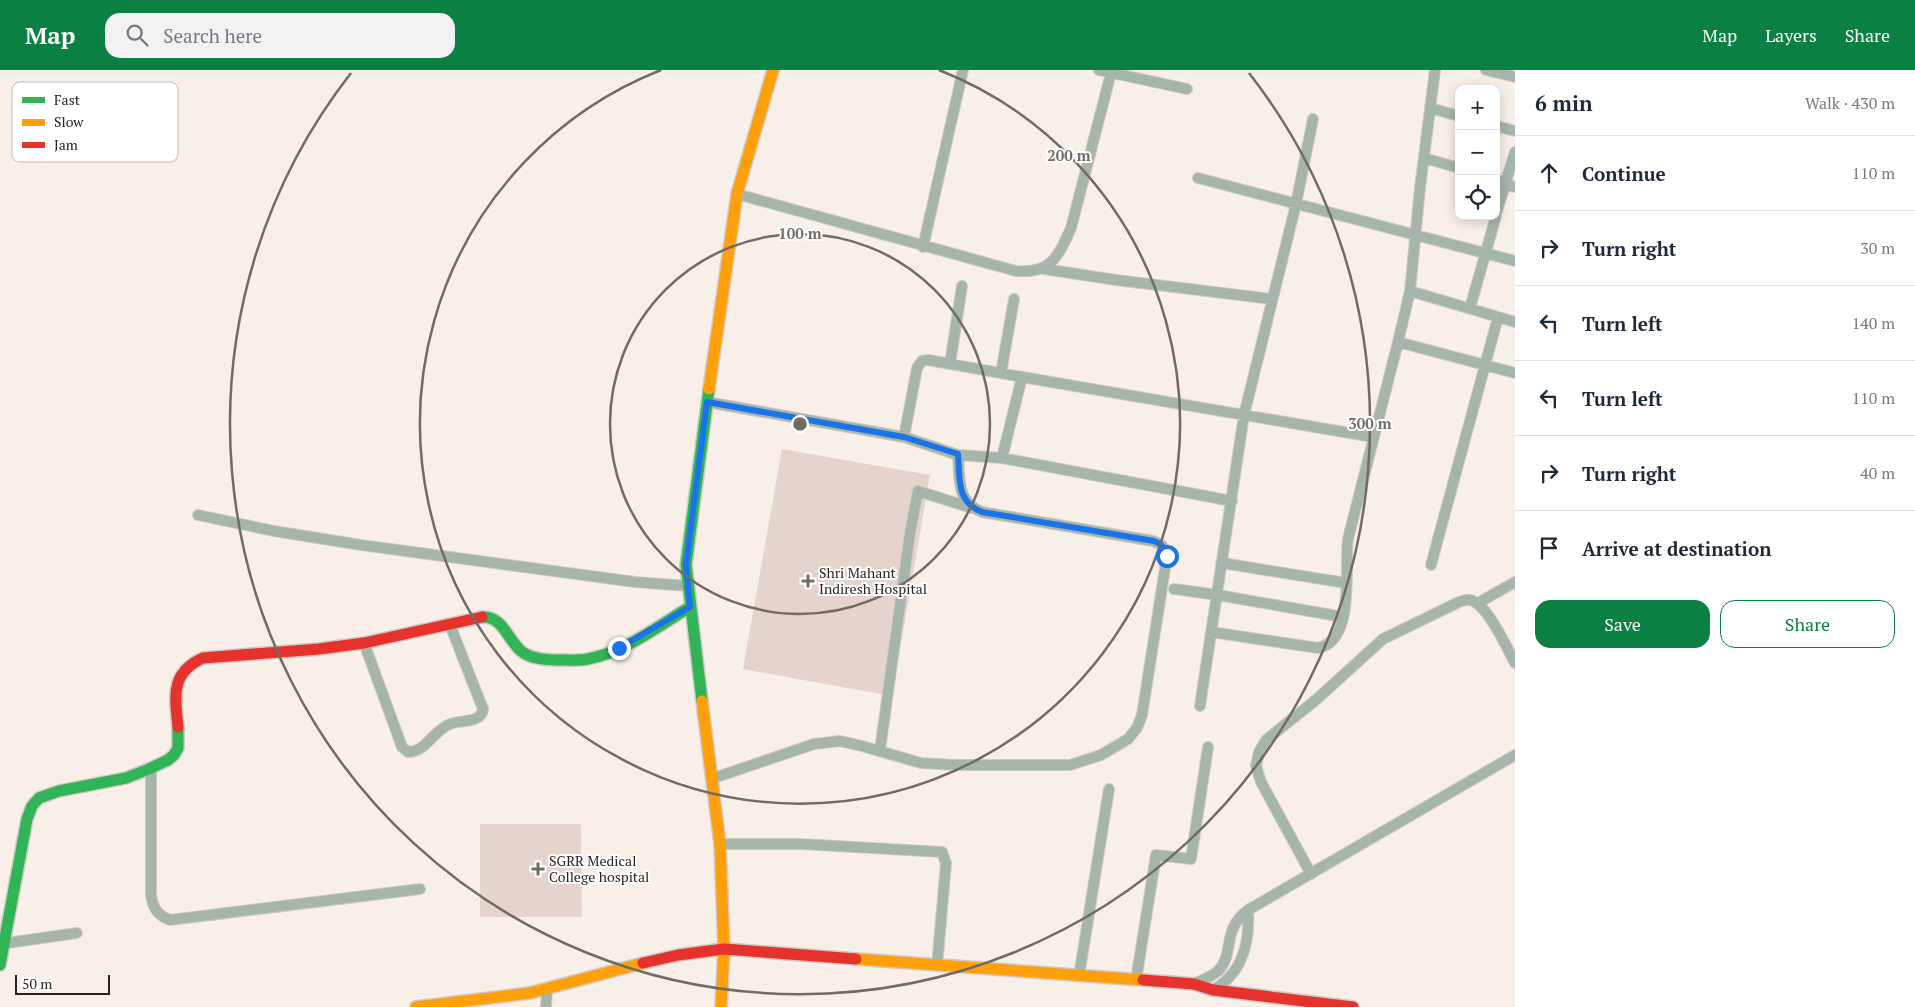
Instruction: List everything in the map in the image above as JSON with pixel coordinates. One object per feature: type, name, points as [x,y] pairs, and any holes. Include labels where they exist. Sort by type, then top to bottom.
[{"type":"street","points":[[721,1007],[724,949],[720,841],[686,565],[737,194],[773,70]]},
{"type":"street","points":[[923,247],[963,70]]},
{"type":"street","points":[[1099,70],[1187,89]]},
{"type":"street","points":[[1212,632],[1318,648],[1326,647],[1335,638],[1343,617],[1347,598],[1348,539],[1410,291],[1424,158],[1436,70]]},
{"type":"street","points":[[1486,70],[1515,77]]},
{"type":"street","points":[[1044,269],[1062,250],[1071,228],[1111,73]]},
{"type":"street","points":[[1430,108],[1455,115]]},
{"type":"street","points":[[1200,706],[1244,415],[1296,204],[1313,119]]},
{"type":"street","points":[[1500,127],[1515,131]]},
{"type":"street","points":[[1500,202],[1515,152]]},
{"type":"street","points":[[1424,158],[1455,167]]},
{"type":"street","points":[[1198,178],[1515,261]]},
{"type":"street","points":[[737,194],[1016,272],[1044,269],[1116,280],[1272,299]]},
{"type":"street","points":[[1470,308],[1495,220]]},
{"type":"street","points":[[950,364],[962,286]]},
{"type":"street","points":[[1410,291],[1515,322]]},
{"type":"street","points":[[1001,373],[1014,299]]},
{"type":"street","points":[[1431,565],[1498,317]]},
{"type":"street","points":[[1398,342],[1515,373]]},
{"type":"street","points":[[904,437],[917,368],[922,361],[928,360],[1373,437]]},
{"type":"street","points":[[1002,458],[1022,377]]},
{"type":"street","points":[[707,402],[904,437],[958,454],[1002,458],[1232,501]]},
{"type":"street","points":[[958,454],[961,490],[964,498],[972,508]]},
{"type":"street","points":[[711,779],[814,744],[840,741],[880,750],[905,759],[937,764],[1070,765],[1094,758],[1109,751],[1128,739],[1137,728],[1143,706],[1167,556],[1166,550],[1154,541],[982,512],[918,491],[910,533],[880,750]]},
{"type":"street","points":[[198,515],[274,531],[361,545],[626,581],[688,586]]},
{"type":"street","points":[[1222,563],[1346,583]]},
{"type":"street","points":[[1478,603],[1515,582]]},
{"type":"street","points":[[1174,589],[1218,594],[1343,617]]},
{"type":"street","points":[[1311,874],[1262,782],[1256,766],[1259,752],[1266,740],[1317,699],[1383,639],[1459,602],[1469,600],[1478,603],[1486,613],[1515,663]]},
{"type":"street","points":[[0,965],[2,944],[24,838],[34,802],[40,797],[54,793],[113,782],[155,767],[172,757],[179,746],[175,701],[178,680],[188,665],[195,661],[203,658],[319,649],[364,643],[484,617],[492,617],[498,620],[516,646],[531,657],[552,660],[587,660],[619,648],[690,607]]},
{"type":"street","points":[[364,643],[402,747],[408,752],[414,752],[445,727],[476,719],[482,713],[482,708],[450,625]]},
{"type":"street","points":[[1136,980],[1156,855],[1191,859],[1208,747]]},
{"type":"street","points":[[1194,984],[1210,977],[1223,964],[1232,928],[1239,917],[1248,910],[1515,755]]},
{"type":"street","points":[[155,767],[151,895],[153,906],[160,916],[170,920],[420,889]]},
{"type":"street","points":[[1079,976],[1109,789]]},
{"type":"street","points":[[720,841],[942,852],[946,862],[937,966]]},
{"type":"street","points":[[1213,990],[1225,983],[1233,975],[1241,959],[1247,942],[1248,910]]},
{"type":"street","points":[[2,944],[77,933]]},
{"type":"street","points":[[416,1007],[506,998],[547,990],[670,956],[701,950],[724,949],[1194,984],[1213,990],[1353,1007]]},
{"type":"street","points":[[546,1007],[547,990]]},
{"type":"building","points":[[782,449],[930,475],[892,696],[743,669]]},
{"type":"building","points":[[480,824],[581,824],[582,917],[480,917]]},
{"type":"traffic: fast","points":[[702,701],[686,565],[709,389]]},
{"type":"traffic: fast","points":[[482,617],[495,620],[500,624],[516,646],[529,656],[548,660],[576,660],[602,656],[615,651],[641,638],[690,607]]},
{"type":"traffic: fast","points":[[0,965],[27,819],[32,806],[39,798],[59,791],[126,778],[168,760],[178,748],[178,727]]},
{"type":"traffic: slow","points":[[709,389],[737,194],[773,70]]},
{"type":"traffic: slow","points":[[702,701],[720,844],[724,949],[721,1007]]},
{"type":"traffic: slow","points":[[856,959],[1143,980]]},
{"type":"traffic: slow","points":[[416,1007],[530,993],[643,963]]},
{"type":"traffic: jam","points":[[178,727],[177,686],[185,671],[192,664],[203,658],[319,649],[364,643],[482,617]]},
{"type":"traffic: jam","points":[[643,963],[678,955],[724,949],[856,959]]},
{"type":"traffic: jam","points":[[1143,980],[1194,984],[1213,990],[1353,1007]]},
{"type":"place","name":"Shri Mahant Indiresh Hospital","points":[[808,581]]},
{"type":"place","name":"SGRR Medical College hospital","points":[[538,869]]},
{"type":"route","points":[[619,648],[690,607],[686,565],[707,402],[904,437],[958,454],[961,490],[964,498],[972,508],[982,512],[1154,541],[1166,550],[1167,556]]}]
